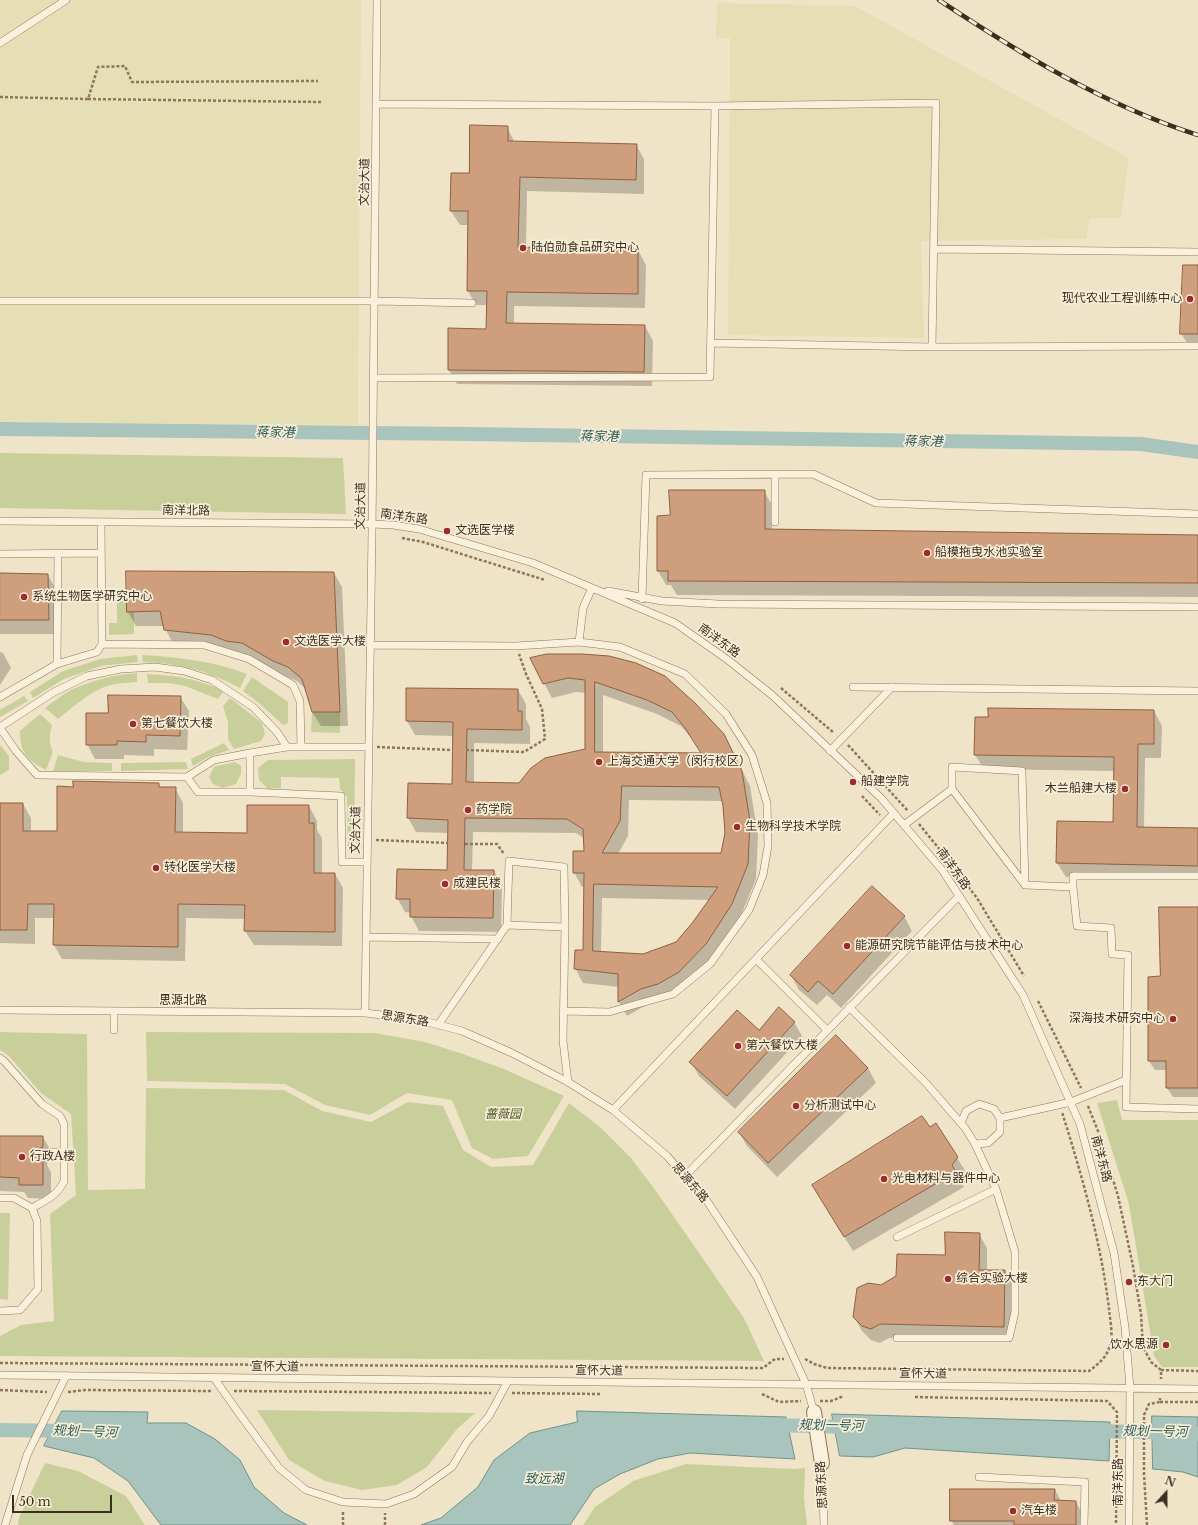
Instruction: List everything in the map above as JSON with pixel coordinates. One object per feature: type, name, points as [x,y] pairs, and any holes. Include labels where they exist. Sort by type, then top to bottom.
[{"type":"street","name":"思源东路","points":[[812,1406],[822,1463]]},
{"type":"lane","points":[[0,43],[66,0]]},
{"type":"lane","name":"文治大道","points":[[365,1013],[374,378],[377,0]]},
{"type":"lane","points":[[376,104],[715,106],[936,104],[932,347]]},
{"type":"lane","points":[[374,378],[710,377],[712,343],[715,106]]},
{"type":"lane","points":[[934,249],[1198,252]]},
{"type":"lane","points":[[0,301],[374,301],[472,303]]},
{"type":"lane","points":[[712,343],[932,347],[1198,346]]},
{"type":"lane","points":[[775,474],[775,522]]},
{"type":"lane","points":[[642,599],[646,475],[813,474],[876,503],[1198,514]]},
{"type":"lane","name":"南洋北路","points":[[0,521],[372,524]]},
{"type":"lane","points":[[0,697],[58,664],[97,652],[102,644],[101,522]]},
{"type":"lane","name":"南洋东路","points":[[372,524],[420,529],[533,563],[675,623],[728,660],[772,695],[862,780],[904,825],[942,871],[1023,995],[1080,1124],[1114,1253],[1125,1327],[1130,1388],[1129,1525]]},
{"type":"lane","points":[[58,553],[58,664]]},
{"type":"lane","points":[[0,554],[102,553]]},
{"type":"lane","points":[[579,642],[582,608],[592,588],[642,599],[718,604],[1198,606]]},
{"type":"lane","points":[[370,645],[516,646],[579,642],[620,647],[685,674],[726,714],[752,755],[767,803],[768,846],[763,874],[749,910],[710,964],[673,994],[609,1012],[564,1011]]},
{"type":"lane","points":[[102,644],[204,645],[249,659],[293,685],[300,701],[302,747]]},
{"type":"lane","points":[[287,747],[277,732],[253,707],[212,680],[184,671],[155,667],[121,668],[87,676],[54,692],[0,728],[16,751],[37,775],[187,777],[214,760],[250,753],[287,747],[369,747]]},
{"type":"lane","points":[[853,687],[1198,691]]},
{"type":"lane","points":[[830,751],[892,687]]},
{"type":"lane","points":[[250,753],[250,792]]},
{"type":"lane","points":[[1025,884],[1022,771],[952,767],[952,789],[1025,884],[1073,887]]},
{"type":"lane","points":[[187,777],[198,792],[250,792],[340,796],[342,862],[367,862]]},
{"type":"lane","points":[[904,825],[952,789]]},
{"type":"lane","points":[[613,1110],[894,814]]},
{"type":"lane","points":[[438,1025],[507,925],[509,861],[564,866],[564,1041],[568,1082]]},
{"type":"lane","points":[[1198,876],[1073,876],[1077,926],[1111,928],[1112,954],[1128,955],[1126,1107],[1198,1109]]},
{"type":"lane","points":[[685,1176],[959,896]]},
{"type":"lane","points":[[507,925],[565,927]]},
{"type":"lane","points":[[366,937],[498,939]]},
{"type":"lane","points":[[756,959],[827,1030]]},
{"type":"lane","points":[[849,1007],[926,1083],[961,1123],[975,1144],[996,1189],[1015,1252],[1015,1312],[1009,1338],[898,1338]]},
{"type":"lane","name":"思源北路","points":[[0,1010],[365,1013]]},
{"type":"lane","points":[[114,1011],[114,1030]]},
{"type":"lane","name":"思源东路","points":[[365,1013],[416,1019],[462,1031],[512,1052],[568,1082],[613,1110],[667,1156],[707,1201],[757,1277],[806,1384],[812,1406]]},
{"type":"lane","points":[[0,1058],[42,1104],[60,1116],[64,1124],[64,1180],[61,1188],[56,1194],[32,1208]]},
{"type":"lane","points":[[1000,1118],[1070,1102],[1126,1080]]},
{"type":"lane","points":[[961,1123],[966,1111],[979,1104],[994,1109],[1000,1118],[1000,1132],[988,1143],[975,1144]]},
{"type":"lane","points":[[43,1152],[64,1152]]},
{"type":"lane","points":[[897,1237],[996,1189]]},
{"type":"lane","points":[[0,1198],[14,1198],[32,1208],[37,1221],[38,1289],[20,1310],[0,1311]]},
{"type":"lane","name":"宣怀大道","points":[[0,1375],[1198,1389]]},
{"type":"lane","points":[[5,1525],[27,1455],[66,1376]]},
{"type":"lane","points":[[214,1378],[279,1468],[306,1490],[343,1502],[386,1504],[414,1494],[452,1467],[467,1442],[489,1416],[508,1381]]},
{"type":"lane","name":"思源东路","points":[[822,1463],[824,1525]]},
{"type":"lane","points":[[979,1477],[1084,1482],[1084,1525]]},
{"type":"path","points":[[88,99],[98,67],[125,66],[132,82],[318,81]]},
{"type":"path","points":[[0,97],[321,102]]},
{"type":"path","points":[[401,538],[423,542],[551,582]]},
{"type":"path","points":[[466,750],[524,752],[545,739],[542,709],[526,674],[516,646]]},
{"type":"path","points":[[777,684],[842,739],[914,818],[946,856]]},
{"type":"path","points":[[369,747],[453,750]]},
{"type":"path","points":[[860,793],[886,821]]},
{"type":"path","points":[[368,839],[448,843]]},
{"type":"path","points":[[465,844],[496,844],[509,861]]},
{"type":"path","points":[[954,868],[977,898],[1024,976]]},
{"type":"path","points":[[1035,995],[1085,1096],[1098,1131],[1118,1196],[1133,1266],[1141,1314],[1143,1347],[1151,1362],[1160,1370],[1198,1371]]},
{"type":"path","points":[[0,1363],[763,1368],[775,1359],[807,1358],[814,1364],[827,1368],[1089,1371],[1100,1362],[1109,1349],[1112,1336],[1106,1287],[1080,1170],[1059,1104]]},
{"type":"path","points":[[1160,1370],[1160,1402]]},
{"type":"path","points":[[0,1390],[34,1390],[57,1393],[85,1390],[604,1394]]},
{"type":"path","points":[[761,1394],[779,1402],[812,1406],[843,1396],[851,1396]]},
{"type":"path","points":[[915,1397],[1107,1401],[1117,1412],[1116,1525]]},
{"type":"path","points":[[1147,1525],[1144,1474],[1144,1415],[1149,1404],[1160,1402],[1198,1402]]},
{"type":"shaded area","points":[[0,0],[361,0],[358,425],[0,422]]},
{"type":"shaded area","points":[[717,3],[855,6],[1129,158],[1121,218],[1090,218],[1086,239],[921,241],[924,338],[728,335],[730,38],[716,39]]},
{"type":"green space","points":[[0,453],[343,458],[346,514],[0,508]]},
{"type":"green space","points":[[117,593],[127,593],[127,612],[134,612],[134,634],[109,635],[109,623],[117,623]]},
{"type":"green space","points":[[137,655],[138,662],[101,666],[64,679],[33,698],[30,692],[63,671],[100,659]]},
{"type":"green space","points":[[142,655],[195,660],[247,674],[240,688],[216,677],[193,669],[169,664],[143,662]]},
{"type":"green space","points":[[137,673],[137,682],[106,686],[85,698],[58,719],[45,708],[79,686],[120,675]]},
{"type":"green space","points":[[147,674],[186,678],[224,691],[218,699],[185,686],[168,683],[148,683]]},
{"type":"green space","points":[[252,677],[288,702],[288,723],[283,725],[259,703],[243,691]]},
{"type":"green space","points":[[24,696],[28,701],[0,717],[0,710]]},
{"type":"green space","points":[[230,698],[262,723],[265,734],[261,741],[234,749],[228,739],[228,722],[223,706]]},
{"type":"green space","points":[[312,712],[340,712],[340,733],[311,732]]},
{"type":"green space","points":[[40,714],[52,725],[50,739],[53,752],[46,770],[34,763],[26,755],[20,738],[20,731]]},
{"type":"green space","points":[[224,743],[229,750],[209,757],[193,766],[191,759]]},
{"type":"green space","points":[[0,745],[9,756],[9,770],[0,775]]},
{"type":"green space","points":[[58,755],[84,762],[112,763],[112,771],[53,771]]},
{"type":"green space","points":[[355,759],[354,851],[348,851],[347,797],[340,789],[339,778],[281,777],[281,788],[268,789],[259,780],[258,768],[268,760]]},
{"type":"green space","points":[[186,762],[188,769],[121,771],[121,763]]},
{"type":"green space","points":[[235,762],[241,766],[241,774],[236,784],[223,788],[213,784],[209,777],[214,767]]},
{"type":"green space","points":[[0,1032],[87,1034],[88,1190],[145,1189],[146,1088],[284,1090],[322,1111],[371,1122],[408,1102],[443,1106],[463,1150],[491,1167],[533,1165],[569,1103],[600,1127],[631,1158],[656,1191],[744,1318],[764,1361],[0,1356],[0,1336],[21,1325],[54,1321],[50,1214],[76,1195],[71,1114],[41,1093],[9,1056],[0,1050]]},
{"type":"green space","name":"蔷薇园","points":[[146,1032],[375,1033],[425,1042],[460,1053],[504,1069],[564,1096],[528,1156],[493,1159],[472,1148],[452,1100],[407,1093],[370,1115],[325,1105],[285,1084],[147,1081]]},
{"type":"green space","points":[[1117,1100],[1122,1120],[1198,1120],[1198,1367],[1162,1367],[1154,1356],[1129,1204],[1097,1103]]},
{"type":"green space","points":[[0,1213],[10,1213],[8,1300],[0,1299]]},
{"type":"green space","points":[[257,1410],[475,1413],[457,1429],[427,1467],[397,1485],[362,1490],[325,1481],[289,1460]]},
{"type":"green space","points":[[45,1463],[78,1471],[126,1496],[145,1525],[18,1525],[19,1518]]},
{"type":"green space","points":[[686,1464],[794,1469],[805,1468],[804,1498],[807,1525],[583,1525],[595,1507],[633,1481]]},
{"type":"water","points":[[62,1411],[148,1412],[147,1423],[186,1423],[215,1439],[240,1460],[254,1487],[284,1513],[307,1525],[161,1525],[128,1481],[94,1458],[44,1446]]},
{"type":"water","name":"致远湖","points":[[577,1411],[786,1417],[795,1459],[690,1453],[658,1459],[620,1474],[594,1489],[570,1525],[421,1525],[441,1518],[478,1487],[494,1460],[530,1433],[577,1422]]},
{"type":"water","points":[[832,1414],[1110,1422],[1109,1461],[905,1448],[873,1457],[840,1456]]},
{"type":"water","points":[[1152,1416],[1198,1417],[1198,1477],[1183,1472],[1153,1469]]},
{"type":"building","name":"陆伯勋食品研究中心","points":[[470,125],[508,126],[508,141],[637,144],[636,180],[520,177],[518,247],[638,249],[638,294],[507,292],[506,323],[645,325],[644,372],[448,370],[448,328],[486,329],[487,291],[467,291],[468,211],[450,211],[451,173],[469,173]]},
{"type":"building","name":"现代农业工程训练中心","points":[[1183,265],[1198,265],[1198,334],[1180,334]]},
{"type":"building","name":"船模拖曳水池实验室","points":[[669,490],[765,490],[765,529],[1198,535],[1198,583],[668,581],[668,571],[657,571],[657,516],[670,515]]},
{"type":"building","name":"文选医学大楼","points":[[126,571],[334,572],[340,712],[312,712],[302,679],[288,667],[273,661],[242,643],[226,641],[211,635],[164,630],[160,611],[127,612]]},
{"type":"building","name":"系统生物医学研究中心","points":[[0,573],[48,574],[49,620],[0,620]]},
{"type":"building","points":[[547,654],[609,656],[636,663],[665,676],[695,703],[724,734],[742,771],[750,821],[748,864],[732,904],[706,944],[679,972],[658,984],[641,989],[618,1002],[618,974],[574,969],[575,950],[583,950],[584,873],[573,873],[573,851],[584,851],[583,829],[567,819],[465,818],[464,870],[494,870],[493,918],[410,917],[410,899],[396,899],[397,869],[447,870],[448,820],[407,818],[408,783],[452,784],[453,722],[406,721],[406,688],[518,689],[518,711],[522,711],[522,730],[467,729],[466,782],[519,783],[531,768],[545,758],[585,749],[585,680],[568,678],[543,684],[530,658]],"holes":[[[595,682],[647,700],[672,712],[685,728],[701,753],[595,752]],[[622,786],[719,787],[723,806],[725,833],[721,853],[602,853],[620,821]],[[594,884],[718,887],[693,922],[676,942],[643,954],[593,951]]]},
{"type":"building","name":"第七餐饮大楼","points":[[108,695],[181,696],[180,736],[146,735],[146,742],[117,741],[117,745],[86,745],[86,713],[108,713]]},
{"type":"building","name":"木兰船建大楼","points":[[988,708],[1154,710],[1154,744],[1138,744],[1137,827],[1198,828],[1198,866],[1056,863],[1057,821],[1113,822],[1114,757],[974,755],[975,717],[988,717]]},
{"type":"building","name":"转化医学大楼","points":[[73,781],[159,783],[159,787],[176,787],[175,832],[247,833],[247,805],[309,805],[309,823],[314,823],[314,873],[335,873],[335,932],[244,931],[245,905],[178,904],[178,947],[53,945],[54,904],[28,904],[27,930],[0,930],[0,803],[23,803],[23,831],[57,831],[57,786],[73,787]]},
{"type":"building","name":"能源研究院节能评估与技术中心","points":[[872,886],[905,916],[833,994],[818,981],[808,992],[790,975]]},
{"type":"building","name":"深海技术研究中心","points":[[1159,907],[1198,907],[1198,1088],[1166,1088],[1166,1061],[1148,1061],[1148,977],[1160,976]]},
{"type":"building","name":"第六餐饮大楼","points":[[779,1007],[795,1022],[727,1096],[689,1062],[737,1010],[759,1030]]},
{"type":"building","name":"分析测试中心","points":[[836,1035],[868,1068],[768,1163],[738,1132]]},
{"type":"building","name":"光电材料与器件中心","points":[[922,1116],[930,1127],[936,1123],[958,1157],[952,1165],[956,1172],[844,1237],[812,1185]]},
{"type":"building","name":"行政A楼","points":[[0,1136],[43,1136],[43,1147],[40,1148],[38,1152],[39,1155],[43,1157],[43,1185],[19,1185],[19,1178],[0,1177]]},
{"type":"building","name":"综合实验大楼","points":[[945,1232],[980,1233],[979,1270],[1005,1270],[1004,1327],[880,1324],[871,1329],[862,1326],[853,1317],[857,1288],[868,1283],[881,1285],[896,1276],[897,1254],[945,1255]]},
{"type":"building","name":"汽车楼","points":[[950,1489],[1055,1489],[1054,1500],[1076,1501],[1076,1525],[1014,1525],[1014,1521],[950,1521]]},
{"type":"waterway","name":"蒋家港","points":[[0,429],[1141,444],[1198,452]]},
{"type":"waterway","name":"规划一号河","points":[[770,1425],[853,1427]]},
{"type":"waterway","name":"规划一号河","points":[[0,1430],[70,1431]]},
{"type":"waterway","name":"规划一号河","points":[[1090,1431],[1194,1433],[1198,1435]]},
{"type":"railway","points":[[939,0],[1000,39],[1097,94],[1164,123],[1198,135]]},
{"type":"place","name":"陆伯勋食品研究中心","points":[[523,248]]},
{"type":"place","name":"现代农业工程训练中心","points":[[1190,299]]},
{"type":"place","name":"文选医学楼","points":[[447,531]]},
{"type":"place","name":"船模拖曳水池实验室","points":[[927,553]]},
{"type":"place","name":"系统生物医学研究中心","points":[[24,597]]},
{"type":"place","name":"文选医学大楼","points":[[286,642]]},
{"type":"place","name":"第七餐饮大楼","points":[[133,724]]},
{"type":"place","name":"上海交通大学（闵行校区）","points":[[599,762]]},
{"type":"place","name":"船建学院","points":[[853,782]]},
{"type":"place","name":"木兰船建大楼","points":[[1125,789]]},
{"type":"place","name":"药学院","points":[[468,810]]},
{"type":"place","name":"生物科学技术学院","points":[[737,827]]},
{"type":"place","name":"转化医学大楼","points":[[156,868]]},
{"type":"place","name":"成建民楼","points":[[445,884]]},
{"type":"place","name":"能源研究院节能评估与技术中心","points":[[847,946]]},
{"type":"place","name":"深海技术研究中心","points":[[1173,1019]]},
{"type":"place","name":"第六餐饮大楼","points":[[738,1046]]},
{"type":"place","name":"分析测试中心","points":[[796,1106]]},
{"type":"place","name":"行政A楼","points":[[22,1157]]},
{"type":"place","name":"光电材料与器件中心","points":[[884,1179]]},
{"type":"place","name":"综合实验大楼","points":[[948,1279]]},
{"type":"place","name":"东大门","points":[[1129,1282]]},
{"type":"place","name":"饮水思源","points":[[1166,1345]]},
{"type":"place","name":"汽车楼","points":[[1013,1511]]}]
